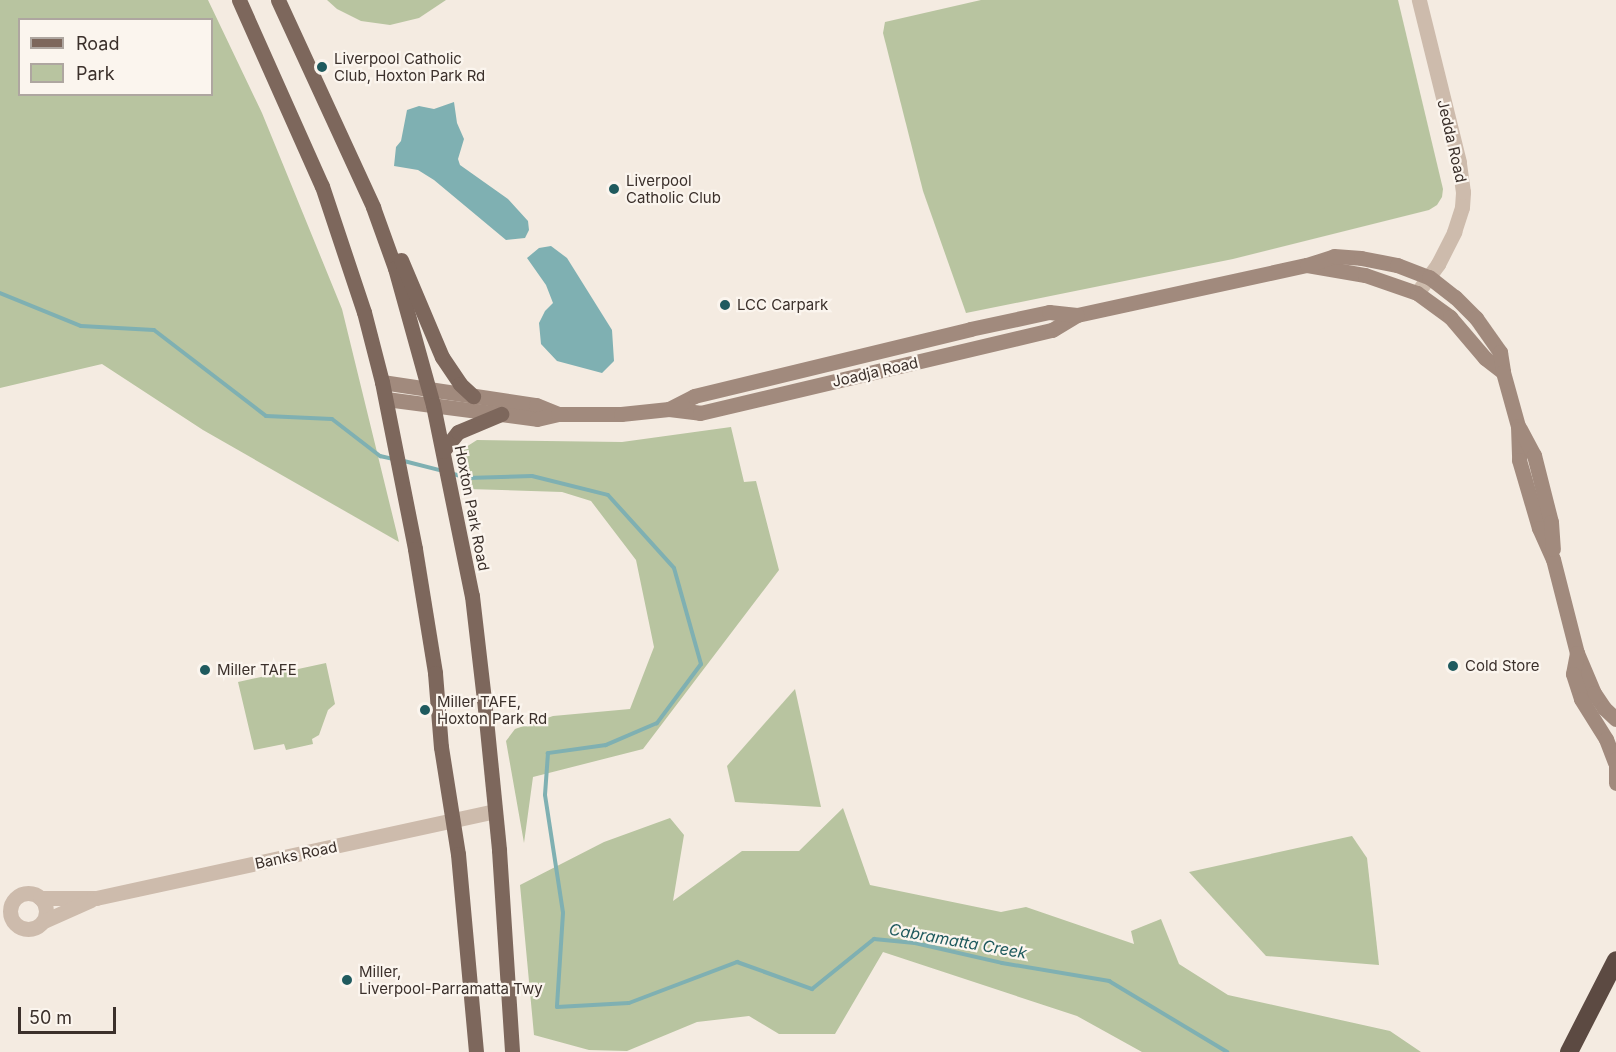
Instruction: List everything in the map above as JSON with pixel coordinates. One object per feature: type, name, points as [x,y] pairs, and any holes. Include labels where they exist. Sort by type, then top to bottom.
[{"type":"highway","points":[[1569,1052],[1616,960]]},
{"type":"main road","points":[[239,0],[322,186],[364,312],[386,399],[435,673],[441,747],[453,818],[476,1052]]},
{"type":"main road","name":"Hoxton Park Road","points":[[278,0],[373,207],[395,268],[444,446],[450,496],[472,596],[495,811],[512,1052]]},
{"type":"main road","points":[[373,207],[406,271],[441,357],[460,384],[472,396]]},
{"type":"main road","name":"Joadja Road","points":[[386,399],[537,419],[558,414],[621,414],[669,409],[700,413],[1052,330],[1077,315],[1307,265],[1334,256],[1361,258],[1397,265],[1429,277]]},
{"type":"main road","name":"Joadja Road","points":[[1307,265],[1365,275],[1417,293]]},
{"type":"main road","points":[[1429,277],[1455,297],[1500,352],[1503,372],[1518,426],[1534,455],[1540,478],[1551,522],[1553,559],[1577,653],[1594,693],[1616,719]]},
{"type":"main road","points":[[1417,293],[1450,317],[1485,358],[1503,372]]},
{"type":"main road","name":"Joadja Road","points":[[382,382],[536,405],[558,414]]},
{"type":"main road","points":[[444,446],[458,432],[501,414]]},
{"type":"main road","points":[[1577,653],[1574,674],[1581,699],[1606,739],[1616,761],[1616,783]]},
{"type":"street","name":"Jedda Road","points":[[1417,293],[1455,232],[1462,207],[1463,192],[1459,162],[1419,0]]},
{"type":"street","name":"Banks Road","points":[[44,921],[96,898],[453,818],[495,811]]},
{"type":"street","points":[[30,892],[40,898],[46,910],[44,921],[40,926],[30,930],[7,923],[10,916],[5,912],[21,894],[30,892]]},
{"type":"street","name":"Banks Road","points":[[40,898],[96,898]]},
{"type":"green space","points":[[0,0],[208,0],[262,113],[342,309],[399,542],[203,430],[102,364],[0,388]]},
{"type":"green space","points":[[327,0],[446,0],[419,18],[390,25],[361,21],[337,9]]},
{"type":"green space","points":[[981,0],[1398,0],[1443,189],[1442,197],[1437,205],[1429,210],[1233,259],[966,313],[923,191],[883,33],[885,22]]},
{"type":"green space","points":[[731,427],[744,482],[756,481],[779,570],[643,749],[533,777],[524,843],[506,741],[515,729],[553,716],[630,709],[654,647],[636,560],[591,501],[562,492],[468,489],[459,457],[466,447],[477,440],[622,442]]},
{"type":"green space","points":[[326,663],[335,704],[328,710],[319,735],[312,739],[313,744],[286,750],[284,744],[254,750],[238,682]]},
{"type":"green space","points":[[795,689],[821,807],[735,802],[727,766]]},
{"type":"green space","points":[[843,808],[870,885],[1001,912],[1026,907],[1134,944],[1131,931],[1161,919],[1179,964],[1228,995],[1390,1031],[1421,1052],[1142,1052],[1077,1016],[883,952],[835,1034],[779,1034],[749,1016],[697,1022],[627,1051],[589,1050],[534,1035],[520,885],[604,842],[670,818],[684,835],[673,901],[742,851],[799,851]]},
{"type":"green space","points":[[1352,836],[1367,858],[1379,965],[1266,956],[1189,872]]},
{"type":"water","points":[[454,102],[457,123],[464,139],[458,159],[460,165],[508,199],[528,221],[529,230],[525,238],[506,240],[434,180],[418,170],[394,166],[396,147],[401,141],[407,110],[419,106],[434,109]]},
{"type":"water","points":[[551,246],[567,258],[612,330],[614,361],[602,373],[557,361],[541,344],[539,323],[545,311],[553,303],[546,285],[527,258],[539,248]]},
{"type":"waterway","name":"Cabramatta Creek","points":[[0,293],[81,326],[154,330],[266,416],[332,419],[380,456],[393,459]]},
{"type":"waterway","name":"Cabramatta Creek","points":[[400,460],[443,471]]},
{"type":"waterway","name":"Cabramatta Creek","points":[[450,473],[467,478],[532,476],[608,495],[674,568],[701,664],[657,723],[606,745],[548,753],[545,795],[563,913],[557,1007],[629,1003],[737,962],[812,989],[874,939],[915,943],[1002,963],[1109,981],[1227,1052]]},
{"type":"place","name":"Liverpool Catholic Club, Hoxton Park Rd","points":[[322,67]]},
{"type":"place","name":"Liverpool Catholic Club","points":[[614,189]]},
{"type":"place","name":"LCC Carpark","points":[[725,305]]},
{"type":"place","name":"Cold Store","points":[[1453,666]]},
{"type":"place","name":"Miller TAFE","points":[[205,670]]},
{"type":"place","name":"Miller TAFE, Hoxton Park Rd","points":[[425,710]]},
{"type":"place","name":"Miller, Liverpool-Parramatta Twy","points":[[347,980]]}]
